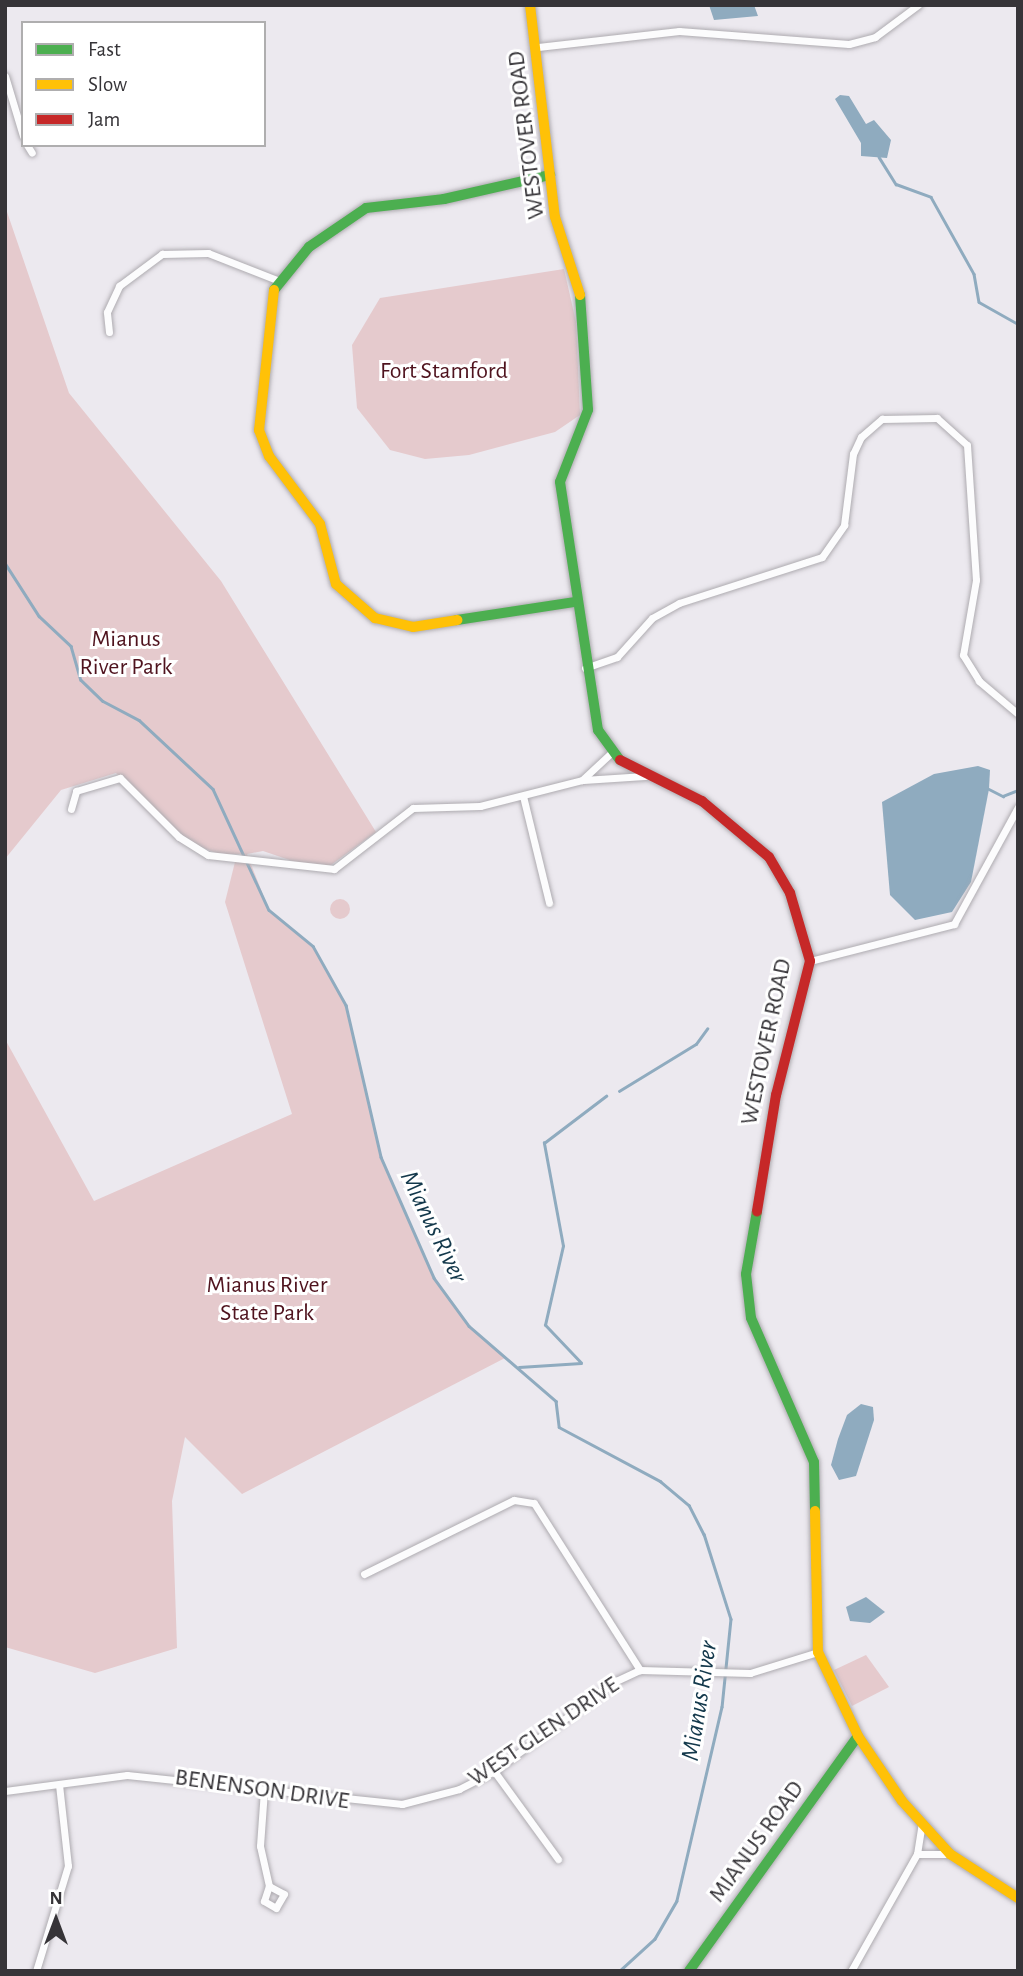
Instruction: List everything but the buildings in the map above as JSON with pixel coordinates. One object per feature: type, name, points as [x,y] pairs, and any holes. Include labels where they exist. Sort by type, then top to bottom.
[{"type":"street","name":"WESTOVER ROAD","points":[[530,5],[538,47],[555,217],[583,301],[590,383],[583,428],[560,482],[573,602],[598,730],[611,753],[645,776],[702,801],[769,858],[790,893],[810,961],[776,1095],[746,1275],[751,1318],[814,1462],[818,1653],[858,1736],[922,1824],[950,1854],[1018,1898]]},
{"type":"street","points":[[538,47],[679,31],[849,44],[875,37],[919,5]]},
{"type":"street","points":[[5,76],[21,129]]},
{"type":"street","points":[[28,147],[32,153]]},
{"type":"street","points":[[550,175],[444,199],[366,208],[309,247],[277,280],[265,331],[259,430],[269,456],[320,524],[330,573],[360,610],[401,627],[573,602]]},
{"type":"street","points":[[109,332],[107,312],[118,286],[162,254],[208,253],[277,280]]},
{"type":"street","points":[[585,668],[617,657],[652,618],[679,603],[822,556],[844,525],[853,454],[861,438],[882,419],[937,418],[967,445],[976,580],[963,655],[979,681],[1018,714]]},
{"type":"street","points":[[582,780],[611,753]]},
{"type":"street","points":[[71,809],[76,791],[120,778],[188,844],[219,858],[257,857],[302,869],[334,869],[413,808],[523,796],[582,780],[645,776]]},
{"type":"street","points":[[523,796],[549,903]]},
{"type":"street","points":[[810,961],[954,924],[1018,807]]},
{"type":"street","points":[[364,1574],[514,1500],[534,1503],[640,1670]]},
{"type":"street","name":"WEST GLEN DRIVE","points":[[435,1797],[494,1771],[616,1681],[640,1670],[738,1674],[771,1670],[818,1653]]},
{"type":"street","name":"MIANUS ROAD","points":[[689,1971],[858,1736]]},
{"type":"street","points":[[494,1771],[558,1859]]},
{"type":"street","name":"BENENSON DRIVE","points":[[5,1791],[127,1775],[230,1781],[264,1790],[375,1804],[435,1797]]},
{"type":"street","points":[[36,1971],[68,1866],[59,1784]]},
{"type":"street","points":[[264,1790],[260,1846],[270,1886]]},
{"type":"street","points":[[851,1971],[917,1854],[922,1824]]},
{"type":"street","points":[[917,1854],[950,1854]]},
{"type":"green space","name":"Mianus River State Park","points":[[5,206],[69,393],[221,581],[376,832],[331,865],[313,868],[263,851],[247,854],[269,910],[313,946],[346,1005],[381,1157],[434,1278],[469,1326],[505,1358],[242,1494],[185,1437],[172,1501],[177,1648],[95,1673],[5,1647],[5,1039],[94,1201],[292,1114],[225,902],[236,858],[243,854],[219,854],[190,843],[116,773],[61,790],[5,859]]},
{"type":"green space","name":"Fort Stamford","points":[[564,269],[576,322],[580,415],[555,432],[469,455],[425,459],[390,450],[357,408],[352,345],[380,298]]},
{"type":"green space","points":[[336,899],[344,899],[350,909],[344,919],[336,919],[330,913],[330,905]]},
{"type":"green space","points":[[866,1655],[889,1687],[852,1706],[834,1670]]},
{"type":"water","points":[[709,5],[754,5],[758,16],[714,20]]},
{"type":"water","points":[[840,95],[849,96],[866,124],[874,120],[891,140],[887,158],[861,156],[861,143],[835,99]]},
{"type":"water","points":[[978,766],[990,770],[989,789],[971,882],[952,912],[915,920],[890,895],[882,802],[934,774]]},
{"type":"water","points":[[861,1404],[873,1407],[874,1420],[856,1476],[839,1480],[831,1465],[838,1439],[847,1415]]},
{"type":"water","points":[[866,1597],[885,1612],[870,1623],[850,1621],[846,1607]]},
{"type":"waterway","points":[[879,157],[896,184],[931,197],[974,274],[979,302],[1018,324]]},
{"type":"waterway","name":"Mianus River","points":[[5,563],[39,616],[71,646],[81,680],[103,701],[139,720],[213,789],[269,910],[313,946],[346,1005],[381,1157],[434,1278],[469,1326],[556,1401],[559,1427],[660,1481],[689,1505],[704,1534],[731,1619],[722,1707],[677,1901],[655,1939],[620,1971]]},
{"type":"waterway","points":[[989,789],[1003,796],[1018,790]]},
{"type":"waterway","points":[[619,1091],[696,1044],[707,1029]]},
{"type":"waterway","points":[[519,1367],[581,1363],[545,1325],[563,1246],[544,1143],[606,1096]]},
{"type":"traffic: fast","points":[[274,290],[309,247],[366,208],[444,199],[550,175]]},
{"type":"traffic: fast","points":[[580,295],[588,410],[560,482],[598,730],[620,760]]},
{"type":"traffic: fast","points":[[457,620],[574,602]]},
{"type":"traffic: fast","points":[[757,1211],[746,1274],[751,1318],[814,1462],[815,1511]]},
{"type":"traffic: fast","points":[[689,1971],[858,1736]]},
{"type":"traffic: slow","points":[[530,5],[555,217],[580,295]]},
{"type":"traffic: slow","points":[[274,290],[259,430],[269,456],[320,524],[336,584],[375,618],[413,627],[457,620]]},
{"type":"traffic: slow","points":[[815,1511],[818,1652],[858,1736],[902,1801],[950,1854],[1018,1898]]},
{"type":"traffic: jam","points":[[620,760],[702,801],[769,857],[790,893],[810,961],[776,1095],[757,1211]]},
{"type":"park label","name":"Mianus River Park","points":[[126,654]]}]
